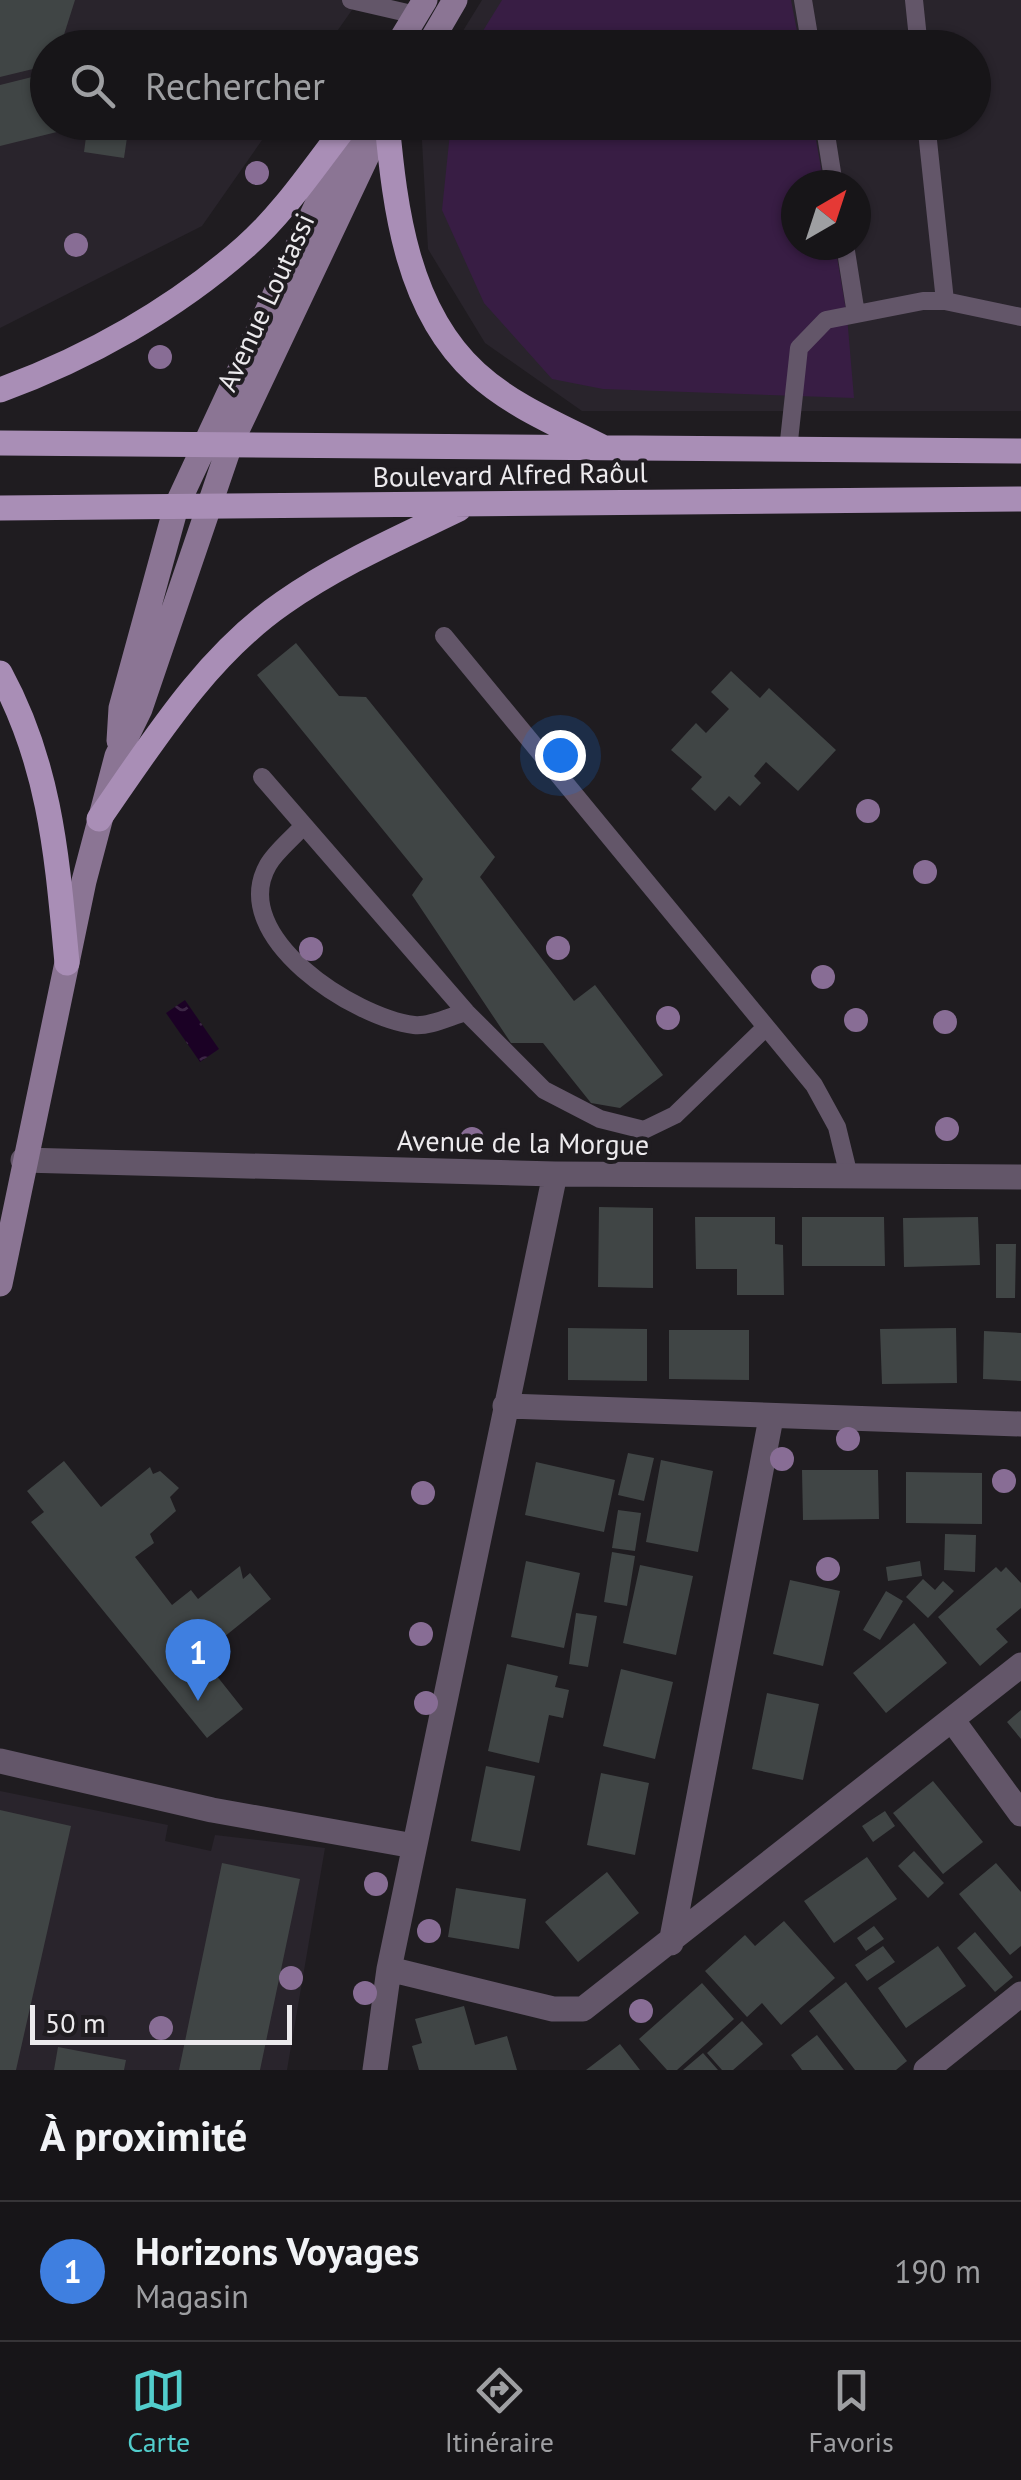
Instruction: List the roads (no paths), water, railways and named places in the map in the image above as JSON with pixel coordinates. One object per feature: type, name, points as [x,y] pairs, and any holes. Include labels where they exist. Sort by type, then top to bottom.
[{"type":"main road","points":[[437,30],[455,0]]},
{"type":"main road","points":[[407,30],[421,7]]},
{"type":"main road","points":[[0,390],[81,356],[170,304],[269,221],[337,140]]},
{"type":"main road","name":"Avenue Loutassi","points":[[118,756],[121,708],[176,507],[344,140]]},
{"type":"main road","name":"Avenue Loutassi","points":[[118,756],[140,709],[205,508],[230,445],[376,140]]},
{"type":"main road","points":[[387,140],[408,260],[437,322],[474,371],[517,404],[607,450]]},
{"type":"main road","points":[[0,443],[1021,451]]},
{"type":"main road","name":"Boulevard Alfred Raôul","points":[[0,508],[1021,500]]},
{"type":"main road","points":[[99,819],[168,720],[208,674],[279,606],[332,571],[470,504]]},
{"type":"main road","points":[[0,673],[24,718],[53,817],[68,962]]},
{"type":"main road","points":[[0,1284],[23,1160],[99,819],[118,756]]},
{"type":"street","name":"Avenue de la Morgue","points":[[23,1160],[555,1174],[1021,1177]]},
{"type":"street","points":[[375,2070],[389,1970],[555,1174]]},
{"type":"street","points":[[505,1406],[1021,1424]]},
{"type":"street","points":[[671,1943],[771,1418]]},
{"type":"street","points":[[389,1970],[569,2012],[583,2009],[1021,1665]]},
{"type":"street","points":[[953,1721],[1021,1814]]},
{"type":"street","points":[[0,1761],[212,1810],[414,1846]]},
{"type":"street","points":[[929,2069],[1021,1994]]},
{"type":"lane","points":[[351,0],[421,7]]},
{"type":"lane","points":[[803,0],[808,30]]},
{"type":"lane","points":[[914,0],[917,30]]},
{"type":"lane","points":[[827,140],[832,170]]},
{"type":"lane","points":[[928,140],[945,301]]},
{"type":"lane","points":[[847,260],[856,314]]},
{"type":"lane","points":[[788,450],[799,348],[826,320],[945,301],[1021,318]]},
{"type":"lane","points":[[444,636],[814,1085],[836,1127],[849,1176]]},
{"type":"lane","points":[[262,778],[466,1012],[544,1090],[588,1114],[644,1130],[675,1115],[766,1027]]},
{"type":"lane","points":[[304,826],[267,867],[261,902],[268,933],[328,990],[376,1014],[417,1026],[466,1012]]},
{"type":"water","points":[[185,1000],[219,1049],[200,1062],[166,1013]]},
{"type":"place","name":"Horizons Voyages","points":[[198,1701]]}]
